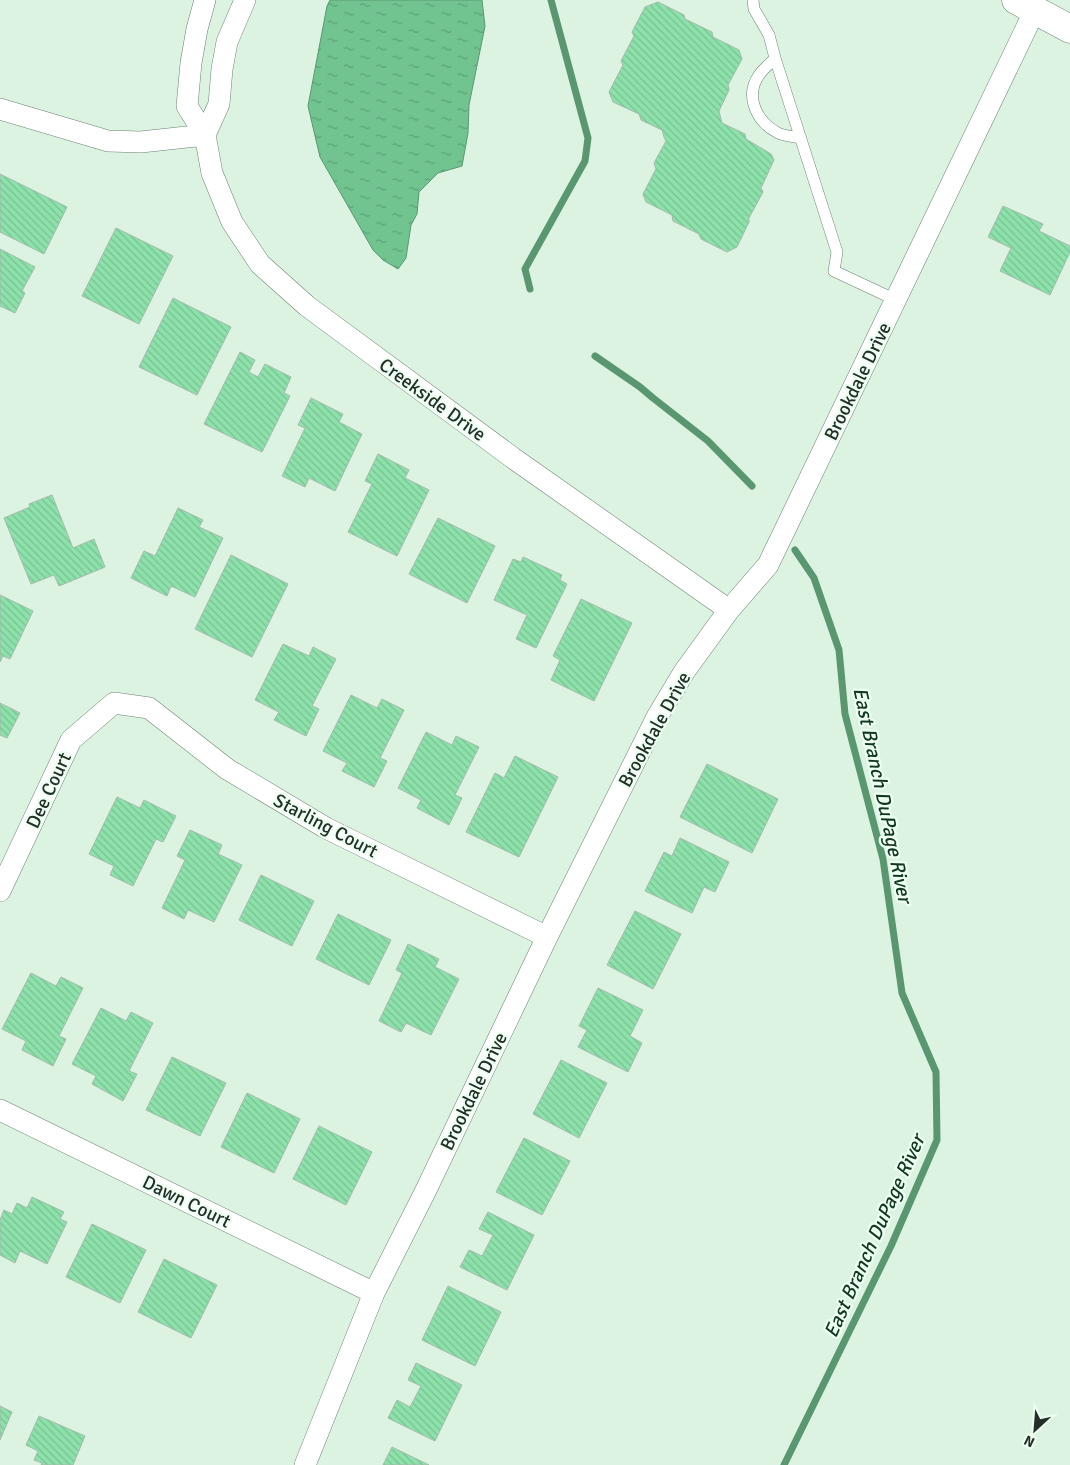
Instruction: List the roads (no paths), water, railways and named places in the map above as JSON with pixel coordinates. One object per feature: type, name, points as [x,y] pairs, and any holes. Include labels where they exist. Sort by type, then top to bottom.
[{"type":"main road","points":[[1025,5],[1070,28]]},
{"type":"street","name":"Creekside Drive","points":[[206,0],[197,29],[191,63],[187,106],[204,135],[212,173],[232,222],[260,264],[284,287],[315,312],[505,452],[728,610]]},
{"type":"street","points":[[0,109],[108,141],[141,142],[204,135],[219,104],[222,70],[228,42],[245,0]]},
{"type":"street","name":"Brookdale Drive","points":[[304,1465],[374,1292],[426,1190],[547,937],[656,717],[684,672],[728,610],[768,565],[896,300],[1025,5]]},
{"type":"street","name":"Starling Court","points":[[114,703],[149,708],[227,769],[294,810],[326,828],[547,937]]},
{"type":"street","name":"Dee Court","points":[[0,891],[71,740],[114,703]]},
{"type":"street","name":"Dawn Court","points":[[0,1110],[374,1292]]},
{"type":"lane","points":[[753,0],[754,9],[769,35],[837,252],[834,271],[896,300]]},
{"type":"lane","points":[[775,58],[759,75],[752,90],[754,108],[761,121],[779,133],[801,138]]},
{"type":"water","points":[[330,0],[482,0],[485,26],[469,105],[468,133],[462,166],[438,173],[419,192],[417,214],[411,225],[406,258],[398,269],[383,260],[373,250],[320,157],[308,106],[327,6]]},
{"type":"waterway","name":"East Branch DuPage River","points":[[530,289],[525,269],[585,161],[588,138],[551,0]]},
{"type":"waterway","name":"East Branch DuPage River","points":[[595,356],[640,387],[708,441],[752,486]]},
{"type":"waterway","name":"East Branch DuPage River","points":[[784,1465],[891,1246],[937,1140],[936,1072],[902,993],[883,859],[845,714],[839,650],[814,578],[795,550]]}]
